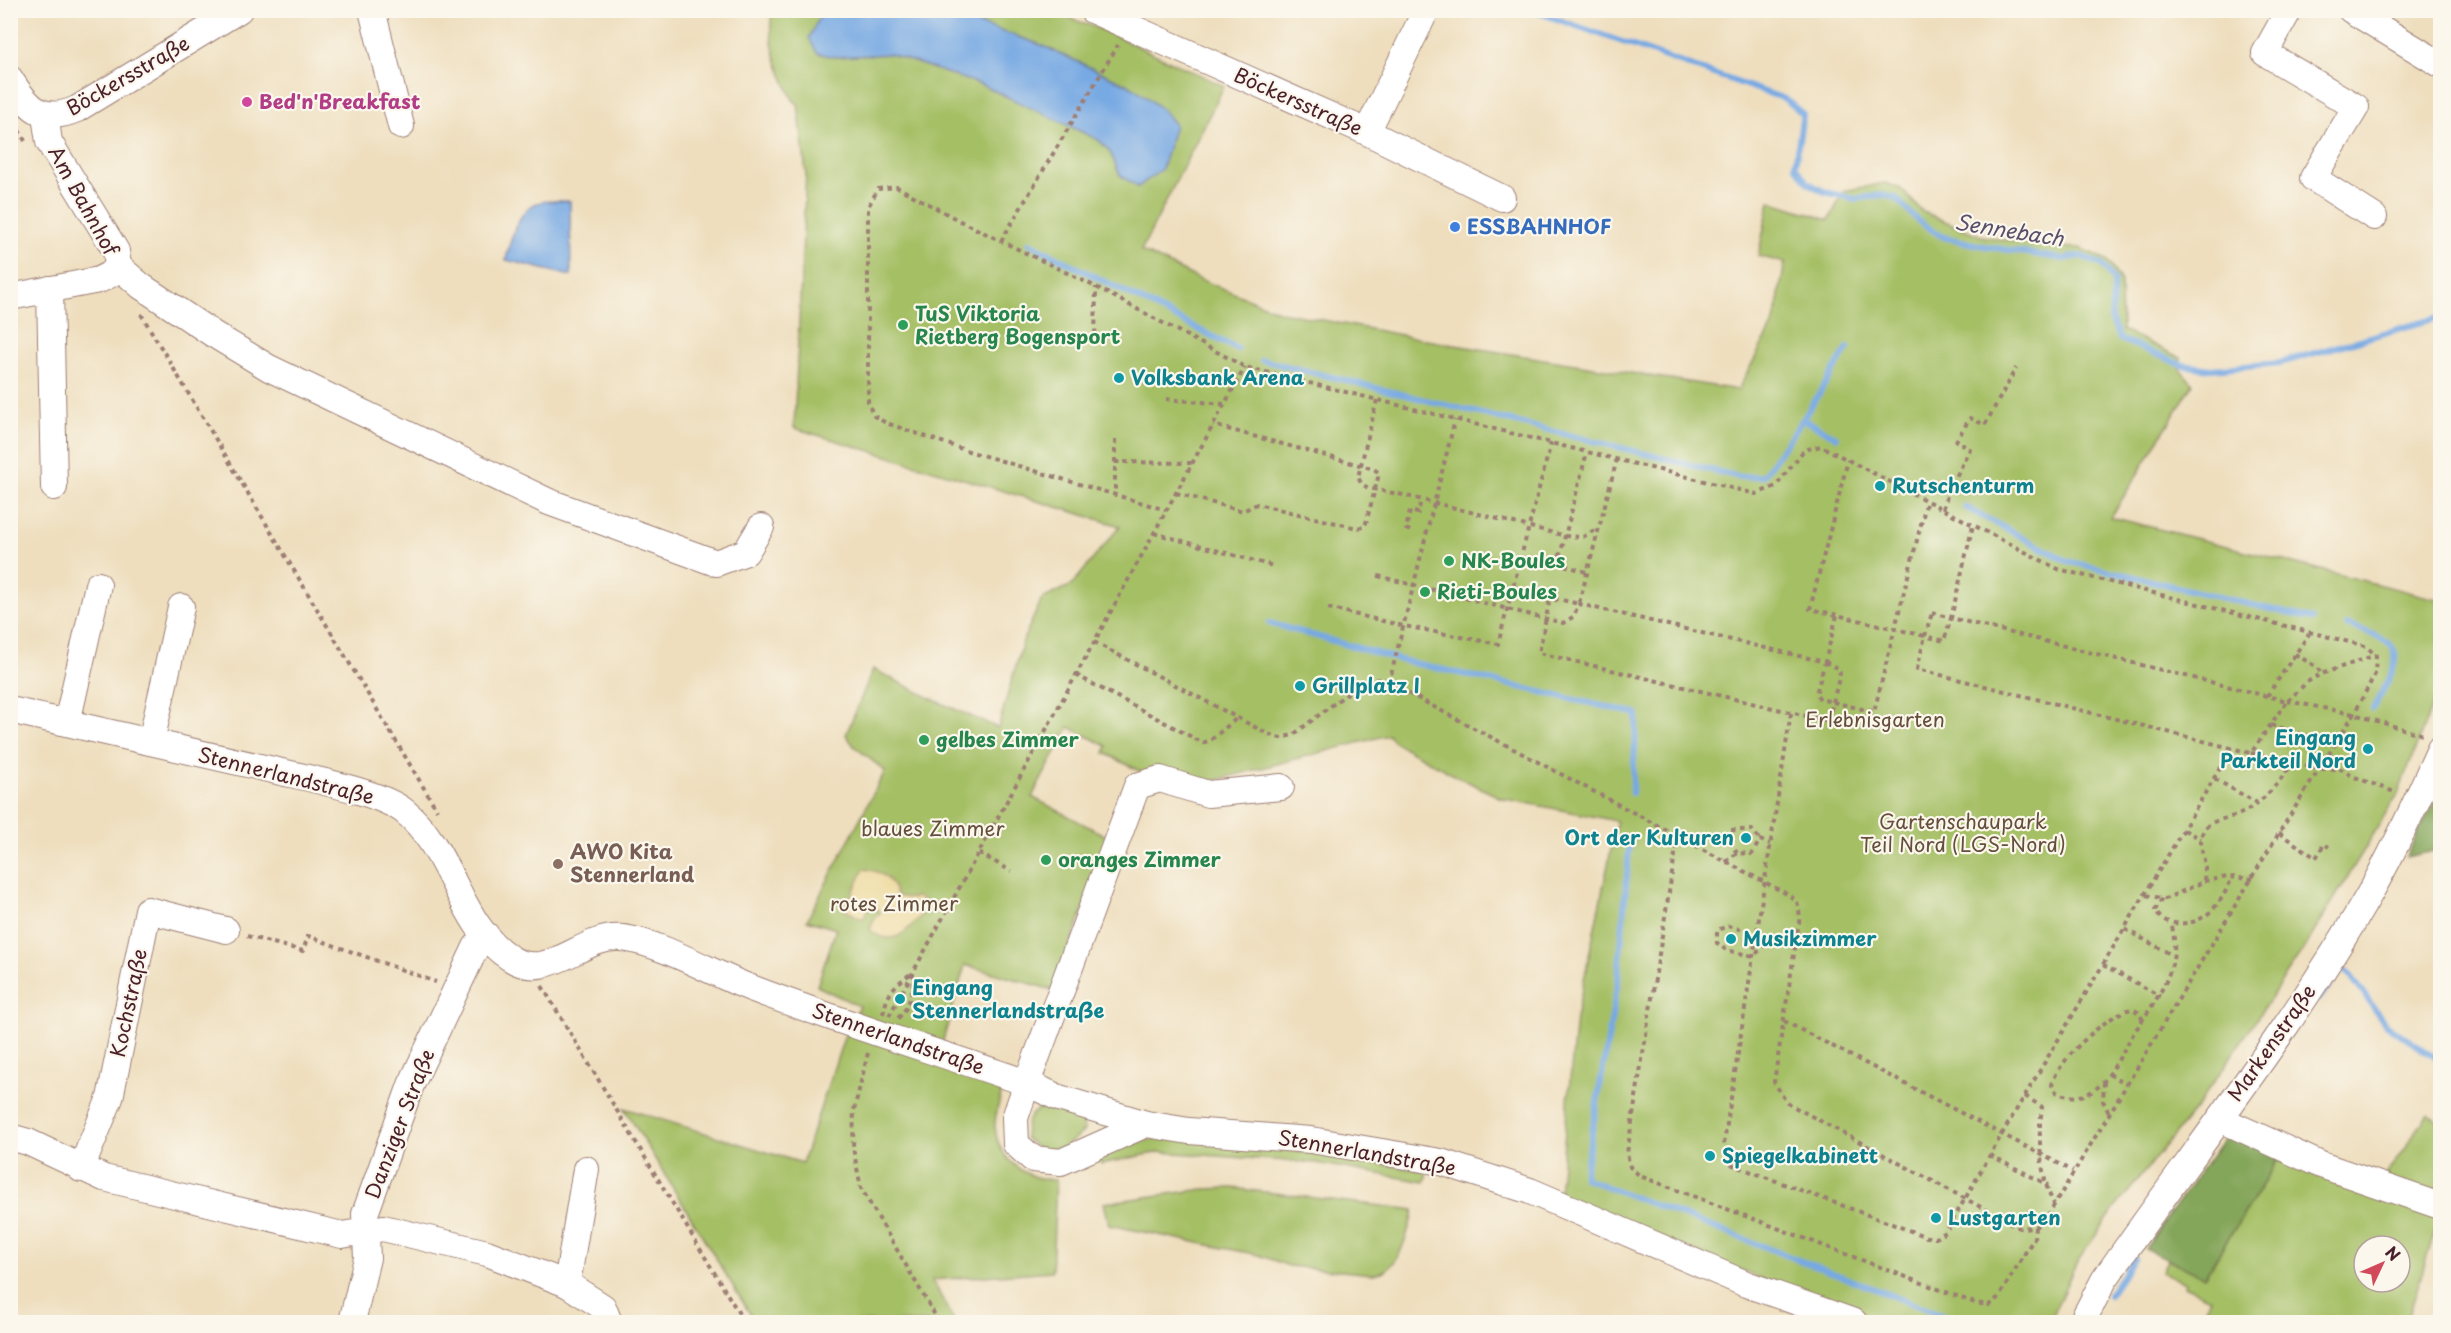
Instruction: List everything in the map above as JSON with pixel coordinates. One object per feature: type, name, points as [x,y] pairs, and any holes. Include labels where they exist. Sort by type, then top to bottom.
[{"type":"street","name":"Böckersstraße","points":[[45,114],[62,115],[77,109],[239,10]]},
{"type":"street","points":[[372,10],[401,126]]},
{"type":"street","name":"Böckersstraße","points":[[1092,10],[1367,132],[1502,198]]},
{"type":"street","points":[[1367,132],[1426,10]]},
{"type":"street","points":[[2289,10],[2265,53],[2356,107],[2313,178],[2374,216]]},
{"type":"street","points":[[2350,10],[2440,64]]},
{"type":"street","points":[[10,79],[33,109],[45,114]]},
{"type":"street","name":"Am Bahnhof","points":[[45,114],[49,142],[116,251],[118,266]]},
{"type":"street","points":[[10,297],[99,280],[111,274],[118,266],[141,286],[269,368],[549,502],[716,563],[746,552],[761,526]]},
{"type":"street","points":[[50,290],[54,487]]},
{"type":"street","points":[[67,723],[98,585]]},
{"type":"street","points":[[151,742],[181,607]]},
{"type":"street","name":"Stennerlandstraße","points":[[10,710],[317,781],[375,797],[400,808],[418,823],[436,848],[471,915],[486,935],[510,958],[531,967],[546,965],[600,941],[621,937],[648,944],[750,988],[1027,1083],[1059,1098],[1146,1124],[1189,1131],[1311,1140],[1441,1162],[1530,1191],[1746,1284],[1854,1323]]},
{"type":"street","name":"Markenstraße","points":[[2082,1323],[2104,1280],[2220,1119],[2327,964],[2371,891],[2437,743]]},
{"type":"street","points":[[1146,1124],[1061,1162],[1032,1159],[1016,1144],[1015,1118],[1137,786],[1160,779],[1208,794],[1281,787]]},
{"type":"street","name":"Kochstraße","points":[[81,1169],[110,1098],[148,910],[226,930]]},
{"type":"street","name":"Danziger Straße","points":[[352,1323],[367,1258],[365,1214],[411,1085],[476,947],[486,935]]},
{"type":"street","points":[[2220,1119],[2321,1165],[2440,1206]]},
{"type":"street","points":[[10,1137],[28,1142],[104,1178],[342,1234],[383,1228],[487,1253],[567,1284],[603,1307],[609,1323]]},
{"type":"street","points":[[567,1284],[586,1169]]},
{"type":"path","points":[[1001,241],[1106,66]]},
{"type":"path","points":[[1166,510],[965,450],[886,423],[874,416],[868,402],[868,207],[878,189],[897,188],[1096,287],[1245,367],[1756,494],[1776,486],[1804,450],[1821,446],[2058,569],[2309,634],[2366,646],[2376,655]]},
{"type":"path","points":[[1095,343],[1096,287]]},
{"type":"path","points":[[136,306],[440,814]]},
{"type":"path","points":[[939,1323],[861,1188],[853,1149],[854,1110],[869,1051],[1245,367]]},
{"type":"path","points":[[1943,509],[1948,492],[1970,449],[1956,441],[1970,418],[1985,425],[2016,368]]},
{"type":"path","points":[[1166,399],[1224,404]]},
{"type":"path","points":[[1377,400],[1360,464],[1358,477],[1361,483],[1376,490],[1566,536],[1583,537],[1599,527]]},
{"type":"path","points":[[1389,683],[1455,420]]},
{"type":"path","points":[[1176,493],[1243,511],[1257,504],[1357,528],[1364,527],[1376,490],[1378,472],[1360,464],[1213,425]]},
{"type":"path","points":[[1115,440],[1115,494]]},
{"type":"path","points":[[1328,608],[1404,626],[1498,644],[1509,610],[1528,526],[1551,443]]},
{"type":"path","points":[[1586,572],[1558,563],[1587,452]]},
{"type":"path","points":[[1378,576],[1563,623],[1573,617],[1579,604],[1617,459]]},
{"type":"path","points":[[1848,459],[1810,609],[1944,641],[1973,525]]},
{"type":"path","points":[[1115,462],[1192,463]]},
{"type":"path","points":[[1410,531],[1406,530],[1410,512],[1418,513],[1421,500]]},
{"type":"path","points":[[1838,615],[1816,694],[1820,699],[1874,712],[1893,628],[1927,500]]},
{"type":"path","points":[[1154,533],[1273,566]]},
{"type":"path","points":[[1558,599],[1579,604],[1825,662],[1839,668],[1840,674],[1828,722],[1539,653],[1549,603],[1558,599]]},
{"type":"path","points":[[2406,796],[2352,776],[2341,769],[2319,769],[2293,763],[1917,669],[1932,614],[2287,701],[2354,714],[2437,743]]},
{"type":"path","points":[[2267,696],[2309,634]]},
{"type":"path","points":[[1094,642],[1237,718],[1280,738],[1293,735],[1362,682],[1376,679],[1389,683],[1764,882],[1797,902],[1800,916],[1774,1082],[1787,1103],[2020,1228],[2035,1227],[2045,1220],[2279,833],[2354,714],[2375,674],[2376,655]]},
{"type":"path","points":[[2295,654],[2318,668],[2321,674]]},
{"type":"path","points":[[2252,753],[2287,701],[2307,682],[2321,674],[2376,655]]},
{"type":"path","points":[[1076,675],[1203,743],[1212,739],[1237,718]]},
{"type":"path","points":[[1791,713],[1723,1149],[1725,1159],[1733,1165],[1927,1237],[1936,1238],[1946,1232],[1966,1199],[2002,1134],[2232,748]]},
{"type":"path","points":[[2271,725],[2336,744]]},
{"type":"path","points":[[2203,882],[2206,867],[2202,832],[2209,825],[2240,814],[2257,803],[2272,790],[2293,763]]},
{"type":"path","points":[[2215,779],[2257,803]]},
{"type":"path","points":[[1737,853],[1727,838],[1731,830],[1752,830],[1760,840],[1770,844]]},
{"type":"path","points":[[2184,830],[2201,839]]},
{"type":"path","points":[[2279,833],[2316,858],[2324,844],[2329,847]]},
{"type":"path","points":[[1678,836],[1627,1153],[1630,1167],[1640,1176],[1975,1304],[1989,1305],[1999,1297],[2034,1238],[2035,1227]]},
{"type":"path","points":[[1726,862],[1737,853],[1752,854],[1760,840]]},
{"type":"path","points":[[979,853],[1011,871]]},
{"type":"path","points":[[2232,877],[2220,902],[2207,914],[2193,922],[2171,923],[2155,912],[2162,899],[2203,882],[2232,877],[2253,879]]},
{"type":"path","points":[[2146,895],[2162,899]]},
{"type":"path","points":[[2143,1020],[2138,1012],[2132,1009],[2109,1018],[2098,1027],[2057,1071],[2052,1085],[2056,1092],[2070,1098],[2092,1092],[2109,1074],[2160,996],[2174,956],[2175,937],[2171,923]]},
{"type":"path","points":[[1728,926],[1763,935],[1765,943],[1762,949],[1752,956],[1726,950],[1717,943],[1718,930],[1728,926]]},
{"type":"path","points":[[2125,929],[2174,956]]},
{"type":"path","points":[[226,930],[303,951],[308,936],[457,989]]},
{"type":"path","points":[[2103,965],[2160,996]]},
{"type":"path","points":[[531,967],[744,1323]]},
{"type":"path","points":[[879,1032],[905,1011],[913,994],[913,973]]},
{"type":"path","points":[[879,1032],[886,1000],[895,984],[913,973]]},
{"type":"path","points":[[1784,1021],[2073,1172]]},
{"type":"path","points":[[2109,1074],[2127,1084]]},
{"type":"path","points":[[2104,1081],[2103,1101],[2109,1113]]},
{"type":"path","points":[[2025,1096],[2042,1107],[2041,1155],[2054,1204]]},
{"type":"path","points":[[1990,1155],[2048,1185]]},
{"type":"green space","name":"Gartenschaupark Teil Nord (LGS-Nord)","points":[[772,11],[832,11],[820,15],[835,57],[890,54],[982,85],[1099,140],[1110,152],[1120,175],[1138,187],[1039,44],[942,11],[1050,11],[1100,29],[1224,86],[1141,251],[1199,279],[1281,312],[1448,344],[1738,390],[1774,322],[1785,263],[1758,256],[1770,201],[1829,220],[1844,191],[1885,183],[1901,189],[1923,212],[1981,236],[2051,247],[2080,248],[2107,260],[2121,282],[2122,330],[2181,358],[2180,369],[2193,384],[2111,517],[2440,600],[2440,685],[2398,794],[2305,947],[2199,1104],[2116,1207],[2076,1263],[2050,1322],[1888,1322],[1822,1301],[1733,1268],[1559,1194],[1576,1018],[1617,821],[1501,798],[1394,742],[1388,735],[1216,780],[1170,787],[1105,753],[1107,746],[1069,727],[1032,797],[1110,838],[1053,990],[965,965],[942,1044],[855,1015],[859,1006],[817,986],[836,929],[807,920],[885,771],[854,746],[846,735],[873,669],[936,701],[998,728],[1024,638],[1042,599],[1072,585],[1120,526],[794,428],[806,173],[798,104],[793,100],[775,57],[771,35]]},
{"type":"green space","points":[[2440,799],[2440,850],[2406,857],[2435,800]]},
{"type":"green space","points":[[847,1029],[1003,1086],[995,1122],[997,1139],[1002,1149],[1015,1166],[1024,1172],[1056,1180],[1052,1271],[932,1280],[955,1322],[755,1322],[624,1108],[802,1163]]},
{"type":"green space","points":[[1046,1107],[1079,1118],[1083,1121],[1084,1131],[1064,1148],[1042,1151],[1025,1138],[1025,1132],[1032,1114]]},
{"type":"green space","points":[[2428,1114],[2440,1123],[2440,1198],[2383,1179]]},
{"type":"green space","points":[[2230,1130],[2281,1155],[2204,1277],[2145,1249]]},
{"type":"green space","points":[[1172,1137],[1213,1137],[1425,1171],[1427,1177],[1424,1182],[1316,1163],[1160,1152],[1101,1164],[1099,1159],[1101,1154],[1127,1145]]},
{"type":"green space","points":[[2281,1155],[2440,1214],[2407,1322],[2199,1322],[2210,1298],[2184,1286],[2185,1282],[2162,1272],[2167,1260],[2205,1276]]},
{"type":"green space","points":[[1232,1188],[1414,1210],[1396,1259],[1383,1272],[1373,1274],[1289,1266],[1259,1255],[1109,1225],[1104,1203],[1204,1189]]},
{"type":"sand","points":[[864,869],[885,877],[892,885],[896,896],[913,899],[915,896],[930,906],[903,933],[889,938],[880,936],[870,930],[875,917],[880,913],[877,908],[867,909],[864,918],[845,910]]},
{"type":"water","points":[[832,11],[942,11],[1039,44],[1133,87],[1163,110],[1175,125],[1162,169],[1138,187],[1120,175],[1110,152],[1099,140],[982,85],[890,54],[835,57],[817,53],[809,38],[820,15]]},
{"type":"water","points":[[570,201],[571,276],[506,260],[516,225],[526,210],[541,202]]},
{"type":"waterway","name":"Sennebach","points":[[1531,10],[1785,99],[1803,114],[1795,166],[1808,183],[1825,192],[1855,199],[1882,195],[1896,198],[1918,221],[1943,237],[2063,259],[2081,256],[2102,265],[2114,281],[2111,319],[2120,339],[2182,365],[2211,369],[2280,363],[2440,317]]},
{"type":"waterway","points":[[1029,243],[1237,349]]},
{"type":"waterway","points":[[1803,419],[1848,348]]},
{"type":"waterway","points":[[1262,360],[1740,477],[1763,476],[1803,419],[1836,437]]},
{"type":"waterway","points":[[1965,507],[2067,561],[2312,619]]},
{"type":"waterway","points":[[1269,623],[1401,660],[1637,714],[1632,793]]},
{"type":"waterway","points":[[2347,625],[2384,640],[2393,648],[2395,654],[2393,670],[2373,709]]},
{"type":"waterway","points":[[1630,838],[1618,981],[1584,1178],[1961,1322]]},
{"type":"waterway","points":[[2319,999],[2341,968],[2351,976],[2386,1025],[2440,1061]]},
{"type":"waterway","points":[[2109,1295],[2134,1259]]},
{"type":"place","name":"Bed'n'Breakfast","points":[[247,102]]},
{"type":"place","name":"ESSBAHNHOF","points":[[1455,227]]},
{"type":"place","name":"TuS Viktoria Rietberg Bogensport","points":[[903,325]]},
{"type":"place","name":"Volksbank Arena","points":[[1119,378]]},
{"type":"place","name":"Rutschenturm","points":[[1880,486]]},
{"type":"place","name":"NK-Boules","points":[[1449,561]]},
{"type":"place","name":"Rieti-Boules","points":[[1425,592]]},
{"type":"place","name":"Grillplatz I","points":[[1300,686]]},
{"type":"place","name":"gelbes Zimmer","points":[[924,740]]},
{"type":"place","name":"Eingang Parkteil Nord","points":[[2368,749]]},
{"type":"place","name":"Ort der Kulturen","points":[[1746,838]]},
{"type":"place","name":"oranges Zimmer","points":[[1046,860]]},
{"type":"place","name":"AWO Kita Stennerland","points":[[558,864]]},
{"type":"place","name":"Musikzimmer","points":[[1731,939]]},
{"type":"place","name":"Eingang Stennerlandstraße","points":[[900,999]]},
{"type":"place","name":"Spiegelkabinett","points":[[1710,1156]]},
{"type":"place","name":"Lustgarten","points":[[1936,1218]]},
{"type":"park label","name":"Erlebnisgarten","points":[[1875,720]]},
{"type":"park label","name":"blaues Zimmer","points":[[933,829]]},
{"type":"park label","name":"rotes Zimmer","points":[[894,904]]}]
